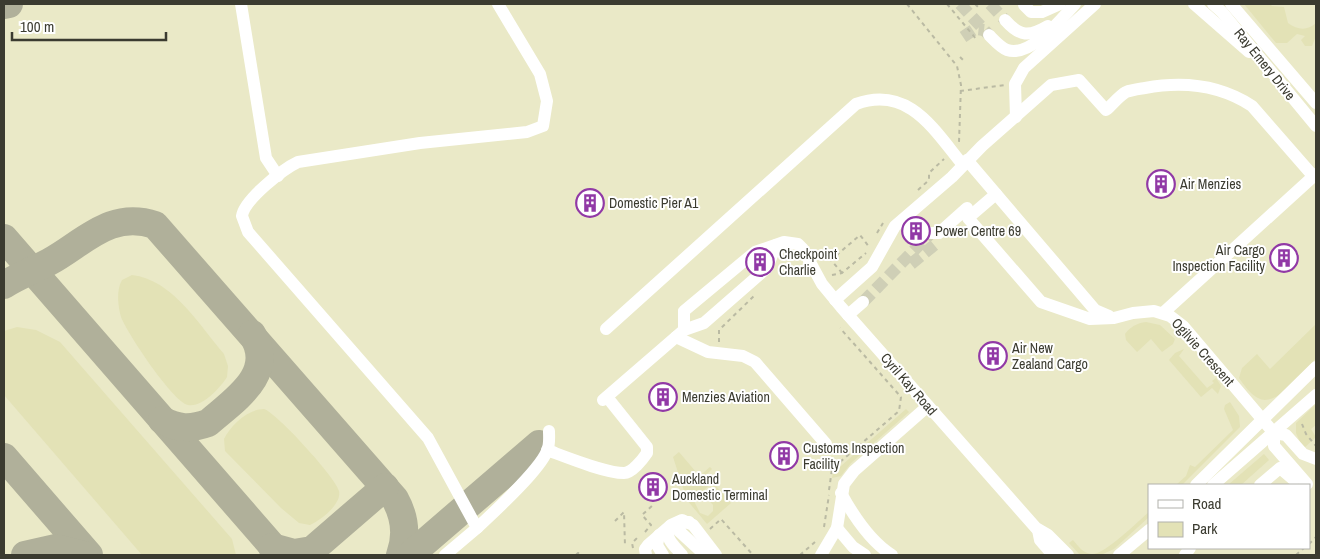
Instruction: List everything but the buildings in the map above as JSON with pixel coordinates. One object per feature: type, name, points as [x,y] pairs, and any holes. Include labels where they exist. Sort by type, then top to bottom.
[{"type":"street","points":[[241,4],[266,158],[278,176]]},
{"type":"street","points":[[477,528],[428,438],[248,232],[242,216],[244,207],[278,176],[289,167],[303,161],[420,143],[527,132],[543,126],[547,101],[540,74],[498,4]]},
{"type":"street","points":[[1024,5],[1032,12],[1042,12],[1060,4]]},
{"type":"street","points":[[983,38],[1006,50],[1021,50],[1037,42],[1075,4]]},
{"type":"street","points":[[1005,20],[1013,30],[1029,34],[1053,23],[1075,4]]},
{"type":"street","points":[[1016,116],[1015,84],[1024,68],[1095,4]]},
{"type":"street","points":[[1194,4],[1242,48],[1260,58]]},
{"type":"street","name":"Ray Emery Drive","points":[[1213,4],[1222,12],[1316,126]]},
{"type":"street","points":[[1231,4],[1316,103]]},
{"type":"street","points":[[835,300],[872,267],[895,226],[952,177],[965,162],[1051,86],[1079,80],[1106,110],[1126,92],[1179,85],[1212,88],[1239,97],[1252,106],[1315,176],[1164,313]]},
{"type":"street","points":[[606,329],[856,104],[875,99],[911,107],[922,116],[952,151],[996,194],[1095,310],[1114,318]]},
{"type":"street","points":[[968,218],[996,194]]},
{"type":"street","points":[[936,236],[967,208],[968,218]]},
{"type":"street","name":"Ogilvie Crescent","points":[[968,218],[1041,302],[1090,319],[1114,318],[1145,312],[1164,313],[1175,319],[1274,433]]},
{"type":"street","points":[[547,450],[624,473],[634,467],[648,453],[645,443],[605,399],[680,334],[704,323],[767,268],[780,244]]},
{"type":"street","points":[[680,334],[684,311],[692,303],[755,252],[780,244]]},
{"type":"street","name":"Cyril Kay Road","points":[[780,244],[798,244],[803,249],[822,284],[835,300],[1038,530],[1048,535],[1068,555]]},
{"type":"street","points":[[848,315],[863,302]]},
{"type":"street","points":[[680,334],[708,352],[743,356],[755,362],[826,444]]},
{"type":"street","points":[[1197,484],[1316,367]]},
{"type":"street","points":[[1215,484],[1316,396]]},
{"type":"street","points":[[822,551],[837,528],[844,484],[854,471],[928,406]]},
{"type":"street","points":[[445,555],[509,498],[547,450],[549,431]]},
{"type":"street","points":[[1274,433],[1286,435],[1303,454],[1316,455]]},
{"type":"street","points":[[1274,433],[1274,446],[1302,484]]},
{"type":"street","points":[[1261,484],[1280,468],[1302,484]]},
{"type":"street","points":[[842,493],[854,515],[884,550],[892,555]]},
{"type":"street","points":[[640,555],[659,535],[680,520],[697,528],[716,555]]},
{"type":"street","points":[[697,528],[682,523],[679,531],[705,555]]},
{"type":"street","points":[[670,526],[668,538],[682,555]]},
{"type":"street","points":[[837,528],[853,547],[864,555]]},
{"type":"street","name":"Cyril Kay Road","points":[[1038,530],[1040,540],[1053,555]]},
{"type":"street","points":[[1119,555],[1148,531]]},
{"type":"street","points":[[659,535],[656,545],[663,555]]},
{"type":"street","points":[[1132,555],[1148,541]]},
{"type":"path","points":[[907,4],[957,66],[960,91],[960,141],[929,173],[929,180],[915,193]]},
{"type":"path","points":[[947,4],[983,38]]},
{"type":"path","points":[[975,4],[979,8]]},
{"type":"path","points":[[960,56],[963,60]]},
{"type":"path","points":[[960,91],[1010,84]]},
{"type":"path","points":[[876,238],[879,226],[886,220]]},
{"type":"path","points":[[842,273],[832,260],[860,234],[870,248]]},
{"type":"path","points":[[832,275],[842,273],[860,260],[873,243]]},
{"type":"path","points":[[719,342],[719,330],[748,304],[757,292]]},
{"type":"path","points":[[823,528],[832,469],[899,411],[901,396],[840,328]]},
{"type":"path","points":[[1301,422],[1316,455]]},
{"type":"path","points":[[640,555],[632,543],[651,526],[642,515],[653,506],[652,504]]},
{"type":"path","points":[[615,521],[624,512],[625,546]]},
{"type":"path","points":[[697,528],[721,519],[753,555]]},
{"type":"path","points":[[800,555],[822,551]]},
{"type":"path","points":[[576,555],[578,553],[582,555]]},
{"type":"shaded area","points":[[4,4],[1316,4],[1316,555],[4,555]]},
{"type":"green space","points":[[1244,4],[1270,4],[1272,6],[1284,7],[1288,23],[1295,27],[1306,28],[1316,23],[1316,36],[1312,46],[1305,46],[1301,40],[1305,36],[1297,34],[1287,43],[1276,43]]},
{"type":"green space","points":[[132,275],[146,278],[172,294],[195,318],[224,354],[228,366],[227,377],[205,400],[193,405],[188,405],[181,401],[151,366],[125,325],[119,308],[119,288],[122,280]]},
{"type":"green space","points":[[1146,322],[1160,325],[1175,339],[1173,344],[1162,352],[1151,339],[1137,352],[1126,340],[1125,334],[1134,326]]},
{"type":"green space","points":[[1316,324],[1316,358],[1298,379],[1290,387],[1273,398],[1265,400],[1258,398],[1250,392],[1239,378],[1242,368],[1257,354],[1270,369]]},
{"type":"green space","points":[[17,327],[36,330],[60,342],[232,539],[236,555],[142,555],[4,395],[4,331]]},
{"type":"green space","points":[[1184,349],[1179,356],[1207,388],[1214,383],[1212,381],[1216,378],[1221,386],[1218,394],[1212,388],[1201,397],[1169,360],[1175,353]]},
{"type":"green space","points":[[1230,402],[1239,416],[1240,427],[1183,484],[1177,484],[1186,476],[1190,465],[1195,467],[1233,430],[1224,409],[1225,405]]},
{"type":"green space","points":[[1316,404],[1316,425],[1311,429],[1316,437],[1303,449],[1296,433],[1296,423]]},
{"type":"green space","points":[[264,409],[280,421],[305,447],[336,484],[339,491],[339,496],[334,506],[320,519],[310,525],[299,523],[281,508],[225,451],[224,439],[231,428],[246,415]]},
{"type":"green space","points":[[906,409],[909,412],[851,463],[841,476],[832,478],[833,473]]},
{"type":"green space","points":[[679,452],[696,472],[687,479],[691,483],[710,467],[712,469],[706,475],[712,482],[694,501],[700,513],[708,516],[713,511],[713,505],[705,496],[715,485],[731,503],[707,524],[687,500],[673,457]]},
{"type":"green space","points":[[1264,454],[1269,460],[1242,484],[1229,484]]},
{"type":"green space","points":[[1148,513],[1148,518],[1114,549],[1101,555],[1080,555],[1069,543],[1073,540],[1086,552],[1091,554],[1097,553],[1104,550]]},
{"type":"taxiway","points":[[4,5],[9,4]]},
{"type":"taxiway","points":[[4,285],[49,262],[86,238],[111,225],[124,222],[155,225],[395,499],[404,527],[404,541],[400,555]]},
{"type":"taxiway","points":[[4,238],[280,555]]},
{"type":"taxiway","points":[[162,420],[185,427],[208,423],[240,395],[256,374],[259,362],[258,348],[252,334]]},
{"type":"taxiway","points":[[410,555],[539,444]]},
{"type":"taxiway","points":[[4,457],[89,555]]},
{"type":"taxiway","points":[[272,547],[294,553],[312,550],[385,487]]},
{"type":"taxiway","points":[[25,555],[56,548],[84,555]]},
{"type":"tunnel","points":[[960,4],[989,35]]},
{"type":"tunnel","points":[[990,4],[1005,20]]},
{"type":"tunnel","points":[[963,37],[975,29],[984,30]]},
{"type":"tunnel","points":[[863,302],[931,233]]},
{"type":"tunnel","points":[[911,264],[938,242]]},
{"type":"place","name":"Air Menzies","points":[[1161,184]]},
{"type":"place","name":"Domestic Pier A1","points":[[590,203]]},
{"type":"place","name":"Power Centre 69","points":[[916,231]]},
{"type":"place","name":"Air Cargo Inspection Facility","points":[[1284,258]]},
{"type":"place","name":"Checkpoint Charlie","points":[[760,262]]},
{"type":"place","name":"Air New Zealand Cargo","points":[[993,356]]},
{"type":"place","name":"Menzies Aviation","points":[[663,397]]},
{"type":"place","name":"Customs Inspection Facility","points":[[784,456]]},
{"type":"place","name":"Auckland Domestic Terminal","points":[[653,487]]}]
